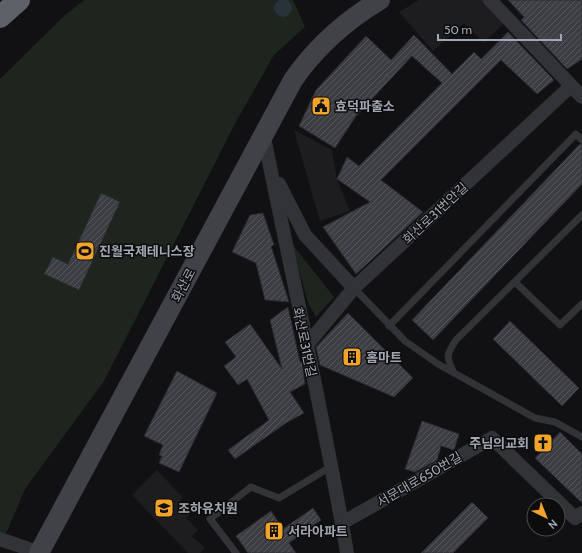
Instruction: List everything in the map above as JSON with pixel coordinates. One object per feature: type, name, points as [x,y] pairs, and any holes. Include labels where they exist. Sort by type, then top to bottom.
[{"type":"highway","points":[[0,17],[20,0]]},
{"type":"main road","name":"화산로","points":[[40,553],[281,98],[304,64],[348,21],[380,0]]},
{"type":"street","points":[[490,0],[582,98]]},
{"type":"street","name":"화산로31번안길","points":[[306,346],[354,288],[571,86]]},
{"type":"street","name":"화산로31번길","points":[[263,132],[332,466],[347,553]]},
{"type":"street","points":[[270,168],[306,235],[354,288]]},
{"type":"street","name":"서문대로650번길","points":[[342,523],[492,438],[575,518],[582,513]]},
{"type":"street","points":[[0,539],[40,553]]},
{"type":"lane","points":[[390,326],[576,134],[582,140]]},
{"type":"lane","points":[[454,373],[447,359],[448,351],[456,340],[582,215]]},
{"type":"lane","points":[[515,282],[560,325],[582,304]]},
{"type":"lane","points":[[354,288],[405,341],[454,373],[535,418],[555,422],[582,437]]},
{"type":"lane","points":[[236,553],[210,519],[251,487],[279,498],[332,466]]},
{"type":"shaded area","points":[[279,-1],[287,-1],[292,4],[290,15],[287,17],[279,17],[274,12],[274,4]]},
{"type":"shaded area","name":"진월국제테니스장","points":[[84,0],[293,0],[305,27],[274,55],[237,120],[104,381],[25,489],[0,548],[0,79],[64,16]]},
{"type":"shaded area","points":[[419,0],[484,0],[504,23],[484,43],[464,23],[433,51],[399,12]]},
{"type":"shaded area","points":[[294,130],[332,150],[337,179],[350,211],[320,221]]},
{"type":"shaded area","points":[[292,244],[334,297],[316,317],[308,303]]},
{"type":"shaded area","name":"조하유치원","points":[[157,470],[183,498],[178,502],[190,514],[186,518],[198,530],[192,536],[205,548],[200,553],[188,553],[132,495]]},
{"type":"building","points":[[508,0],[582,0],[582,59],[567,69],[521,20],[524,17]]},
{"type":"building","points":[[508,32],[554,80],[537,94],[501,60],[381,180],[423,212],[356,274],[323,227],[370,202],[337,179],[347,157],[359,166],[442,83],[412,56],[356,116],[335,148],[299,126],[316,90],[366,36],[391,60],[414,35],[452,74],[474,52],[481,59]]},
{"type":"building","points":[[580,144],[582,145],[582,184],[433,340],[412,320]]},
{"type":"building","points":[[101,193],[120,202],[79,290],[44,274],[53,257],[68,264]]},
{"type":"building","points":[[263,213],[274,245],[271,246],[289,302],[265,300],[256,263],[232,252],[250,215]]},
{"type":"building","points":[[288,307],[300,362],[302,361],[305,384],[290,392],[304,413],[286,423],[235,459],[228,450],[269,420],[247,379],[238,385],[224,366],[236,357],[225,342],[250,324],[282,369],[270,320]]},
{"type":"building","name":"홈마트","points":[[348,313],[413,378],[394,397],[320,365],[316,347]]},
{"type":"building","points":[[510,321],[579,388],[562,406],[493,339]]},
{"type":"building","points":[[177,371],[217,393],[179,472],[159,463],[162,456],[159,455],[163,445],[144,436]]},
{"type":"building","points":[[422,421],[459,434],[454,450],[441,446],[437,460],[415,472],[405,469]]},
{"type":"building","points":[[560,432],[582,454],[582,503],[535,458]]},
{"type":"building","points":[[472,502],[488,518],[453,553],[421,553]]},
{"type":"building","name":"서라아파트","points":[[313,508],[321,520],[289,543],[296,553],[248,553],[236,536],[271,511],[283,529]]},
{"type":"place","name":"효덕파출소","points":[[321,106]]},
{"type":"place","name":"진월국제테니스장","points":[[85,251]]},
{"type":"place","name":"홈마트","points":[[352,357]]},
{"type":"place","name":"주님의교회","points":[[543,443]]},
{"type":"place","name":"조하유치원","points":[[164,508]]},
{"type":"place","name":"서라아파트","points":[[274,531]]}]
